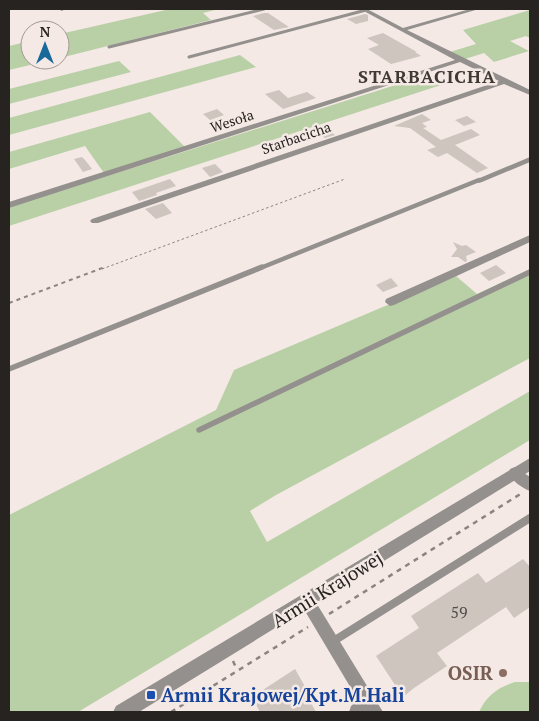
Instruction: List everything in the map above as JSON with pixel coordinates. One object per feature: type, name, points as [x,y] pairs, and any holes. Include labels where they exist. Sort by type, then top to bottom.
[{"type":"street","points":[[402,30],[476,9]]},
{"type":"street","points":[[365,10],[461,60],[530,93]]},
{"type":"street","name":"Wesoła","points":[[9,205],[461,60]]},
{"type":"street","name":"Starbacicha","points":[[95,221],[505,81]]},
{"type":"street","points":[[479,180],[530,160]]},
{"type":"street","points":[[390,302],[530,238]]},
{"type":"street","name":"Armii Krajowej","points":[[122,712],[530,464]]},
{"type":"street","points":[[514,473],[526,489]]},
{"type":"street","points":[[307,601],[332,642],[367,709]]},
{"type":"lane","points":[[109,47],[264,9]]},
{"type":"lane","points":[[189,58],[365,10]]},
{"type":"lane","points":[[9,370],[479,180]]},
{"type":"lane","points":[[199,430],[530,272]]},
{"type":"lane","points":[[332,642],[530,518]]},
{"type":"path","points":[[9,303],[345,179]]},
{"type":"path","points":[[171,712],[526,489]]},
{"type":"path","points":[[232,658],[238,670]]},
{"type":"green space","points":[[170,9],[219,9],[203,13],[211,20],[70,55],[70,32]]},
{"type":"green space","points":[[530,10],[530,38],[526,36],[510,41],[529,51],[494,62],[484,53],[465,59],[450,52],[476,44],[463,30]]},
{"type":"green space","points":[[20,43],[20,67],[9,70],[9,46]]},
{"type":"green space","points":[[240,55],[256,67],[9,135],[9,118]]},
{"type":"green space","points":[[119,61],[131,72],[9,104],[9,89]]},
{"type":"green space","points":[[424,76],[441,85],[9,226],[9,207]]},
{"type":"green space","points":[[150,112],[185,147],[104,173],[85,146],[9,169],[9,152]]},
{"type":"green space","points":[[530,269],[530,358],[276,495],[250,511],[267,542],[530,391],[530,440],[78,712],[9,712],[9,515],[216,410],[234,370],[456,276],[477,294]]},
{"type":"green space","points":[[515,682],[530,682],[530,712],[479,712],[485,701],[493,693]]},
{"type":"building","points":[[268,13],[289,27],[274,30],[253,16]]},
{"type":"building","points":[[365,14],[368,15],[368,21],[356,24],[347,19]]},
{"type":"building","points":[[383,33],[421,56],[391,64],[368,49],[379,45],[367,38]]},
{"type":"building","points":[[279,90],[288,98],[307,92],[316,98],[283,109],[265,94]]},
{"type":"building","points":[[217,109],[224,115],[210,120],[203,114]]},
{"type":"building","points":[[422,114],[431,120],[422,123],[427,127],[423,128],[441,140],[471,129],[480,135],[455,145],[488,168],[477,173],[447,153],[438,157],[427,150],[436,147],[410,128],[394,126]]},
{"type":"building","points":[[467,116],[476,122],[464,126],[455,120]]},
{"type":"building","points":[[325,127],[335,135],[325,138],[313,131]]},
{"type":"building","points":[[82,157],[92,169],[83,172],[74,159]]},
{"type":"building","points":[[215,164],[223,172],[210,177],[202,168]]},
{"type":"building","points":[[170,179],[176,186],[156,193],[157,195],[139,201],[132,192]]},
{"type":"building","points":[[163,203],[172,213],[156,219],[145,209]]},
{"type":"building","points":[[453,242],[462,246],[466,245],[476,252],[466,256],[467,261],[465,262],[458,257],[451,257],[457,249]]},
{"type":"building","points":[[496,265],[506,273],[489,281],[480,273]]},
{"type":"building","points":[[391,278],[398,286],[383,292],[376,285]]},
{"type":"building","points":[[523,559],[530,567],[530,607],[514,618],[506,607],[437,653],[447,666],[403,697],[376,656],[419,628],[411,616],[478,573],[486,583]]},
{"type":"building","points":[[295,669],[307,690],[305,692],[316,712],[260,712],[252,697]]},
{"type":"place","name":"OSIR","points":[[503,673]]},
{"type":"place","name":"Armii Krajowej/Kpt.M.Hali","points":[[151,695]]},
{"type":"district","name":"STARBACICHA","points":[[427,77]]}]
